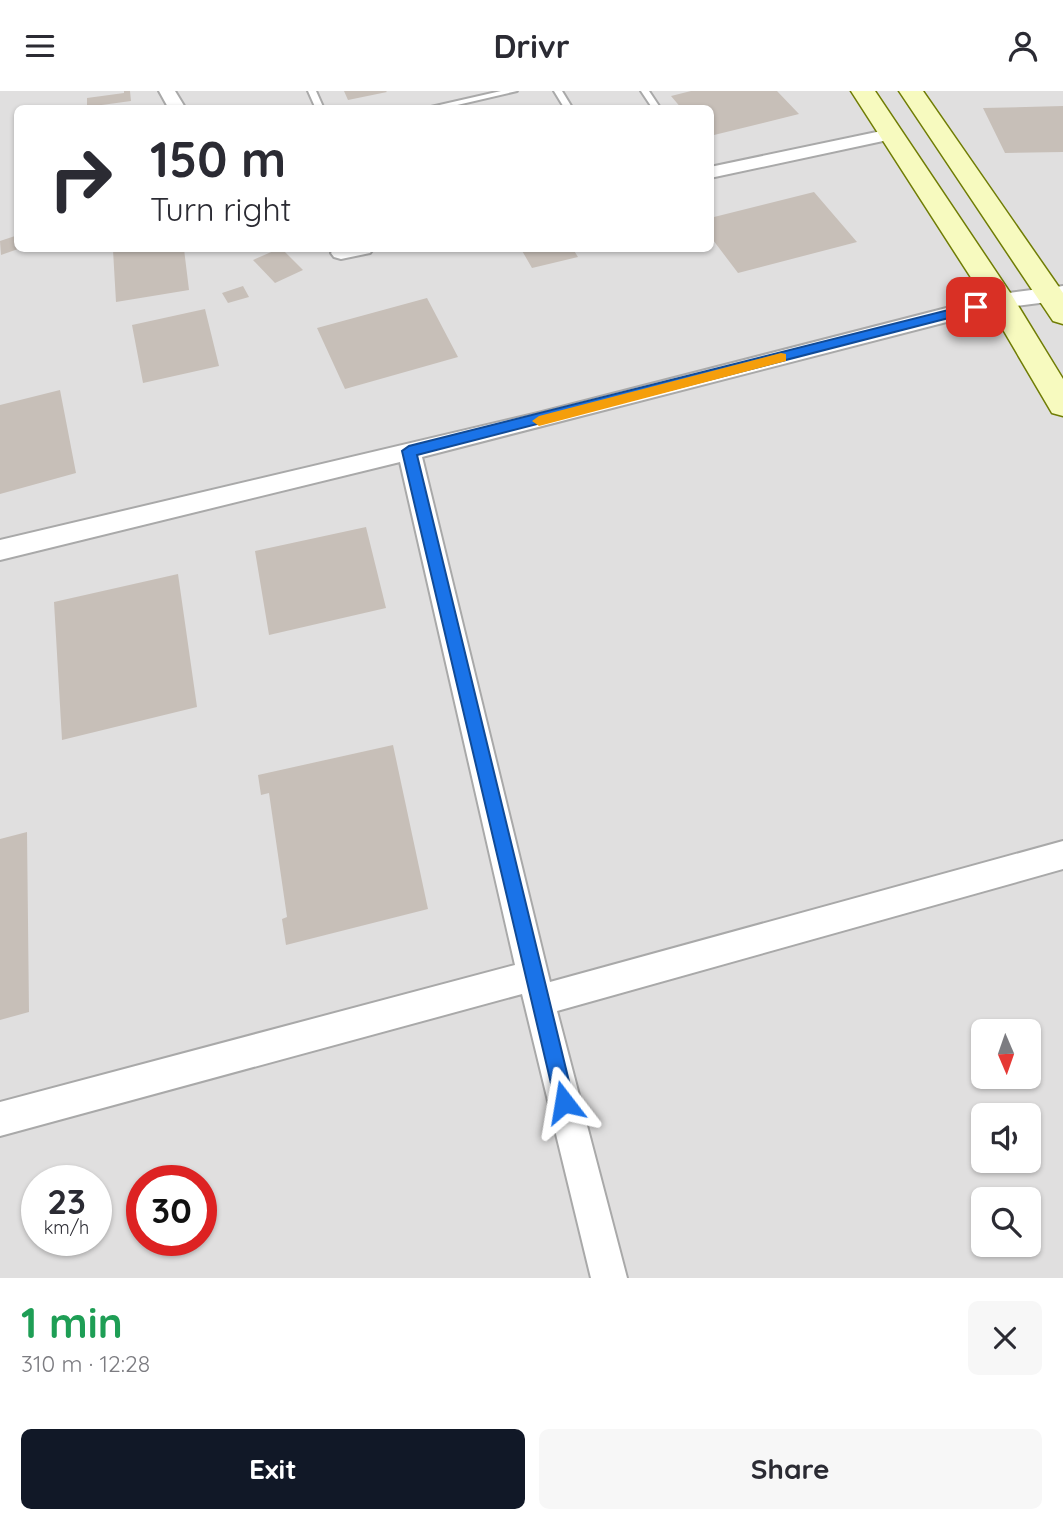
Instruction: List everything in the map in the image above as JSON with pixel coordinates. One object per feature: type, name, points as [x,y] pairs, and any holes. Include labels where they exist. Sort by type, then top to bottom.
[{"type":"main road","points":[[863,91],[1001,300],[1063,405]]},
{"type":"main road","points":[[911,91],[1059,300]]},
{"type":"street","points":[[714,172],[891,134]]},
{"type":"street","points":[[341,253],[346,252]]},
{"type":"street","points":[[0,550],[538,421],[1001,300],[1059,300]]},
{"type":"street","points":[[409,451],[536,989],[609,1278]]},
{"type":"street","points":[[0,1119],[536,989],[1063,855]]},
{"type":"lane","points":[[447,91],[453,103]]},
{"type":"lane","points":[[444,105],[513,91]]},
{"type":"shaded area","points":[[0,91],[1063,91],[1063,1278],[0,1278]]},
{"type":"building","points":[[130,91],[131,101],[87,105],[87,98]]},
{"type":"building","points":[[344,91],[386,91],[387,92],[348,100]]},
{"type":"building","points":[[691,91],[777,91],[799,114],[714,135],[714,105],[679,105],[671,96]]},
{"type":"building","points":[[1063,106],[1063,152],[1005,153],[983,108]]},
{"type":"building","points":[[814,192],[857,242],[738,273],[714,241],[714,217]]},
{"type":"building","points":[[14,236],[14,250],[1,255],[0,241]]},
{"type":"building","points":[[113,252],[184,252],[189,290],[116,302]]},
{"type":"building","points":[[271,252],[285,252],[303,270],[275,283],[253,260]]},
{"type":"building","points":[[523,252],[575,252],[578,257],[532,268]]},
{"type":"building","points":[[243,286],[249,297],[228,303],[222,293]]},
{"type":"building","points":[[427,298],[458,357],[345,389],[317,328]]},
{"type":"building","points":[[205,309],[219,366],[143,383],[132,325]]},
{"type":"building","points":[[60,390],[76,473],[0,494],[0,405]]},
{"type":"building","points":[[366,527],[386,608],[269,635],[255,551]]},
{"type":"building","points":[[178,574],[197,707],[62,740],[54,602]]},
{"type":"building","points":[[393,745],[428,909],[286,945],[282,919],[287,917],[269,793],[261,795],[258,775]]},
{"type":"building","points":[[27,832],[29,1012],[0,1020],[0,839]]},
{"type":"slow traffic","points":[[539,421],[781,358]]},
{"type":"route","points":[[564,1102],[409,451],[538,421],[976,307]]}]
